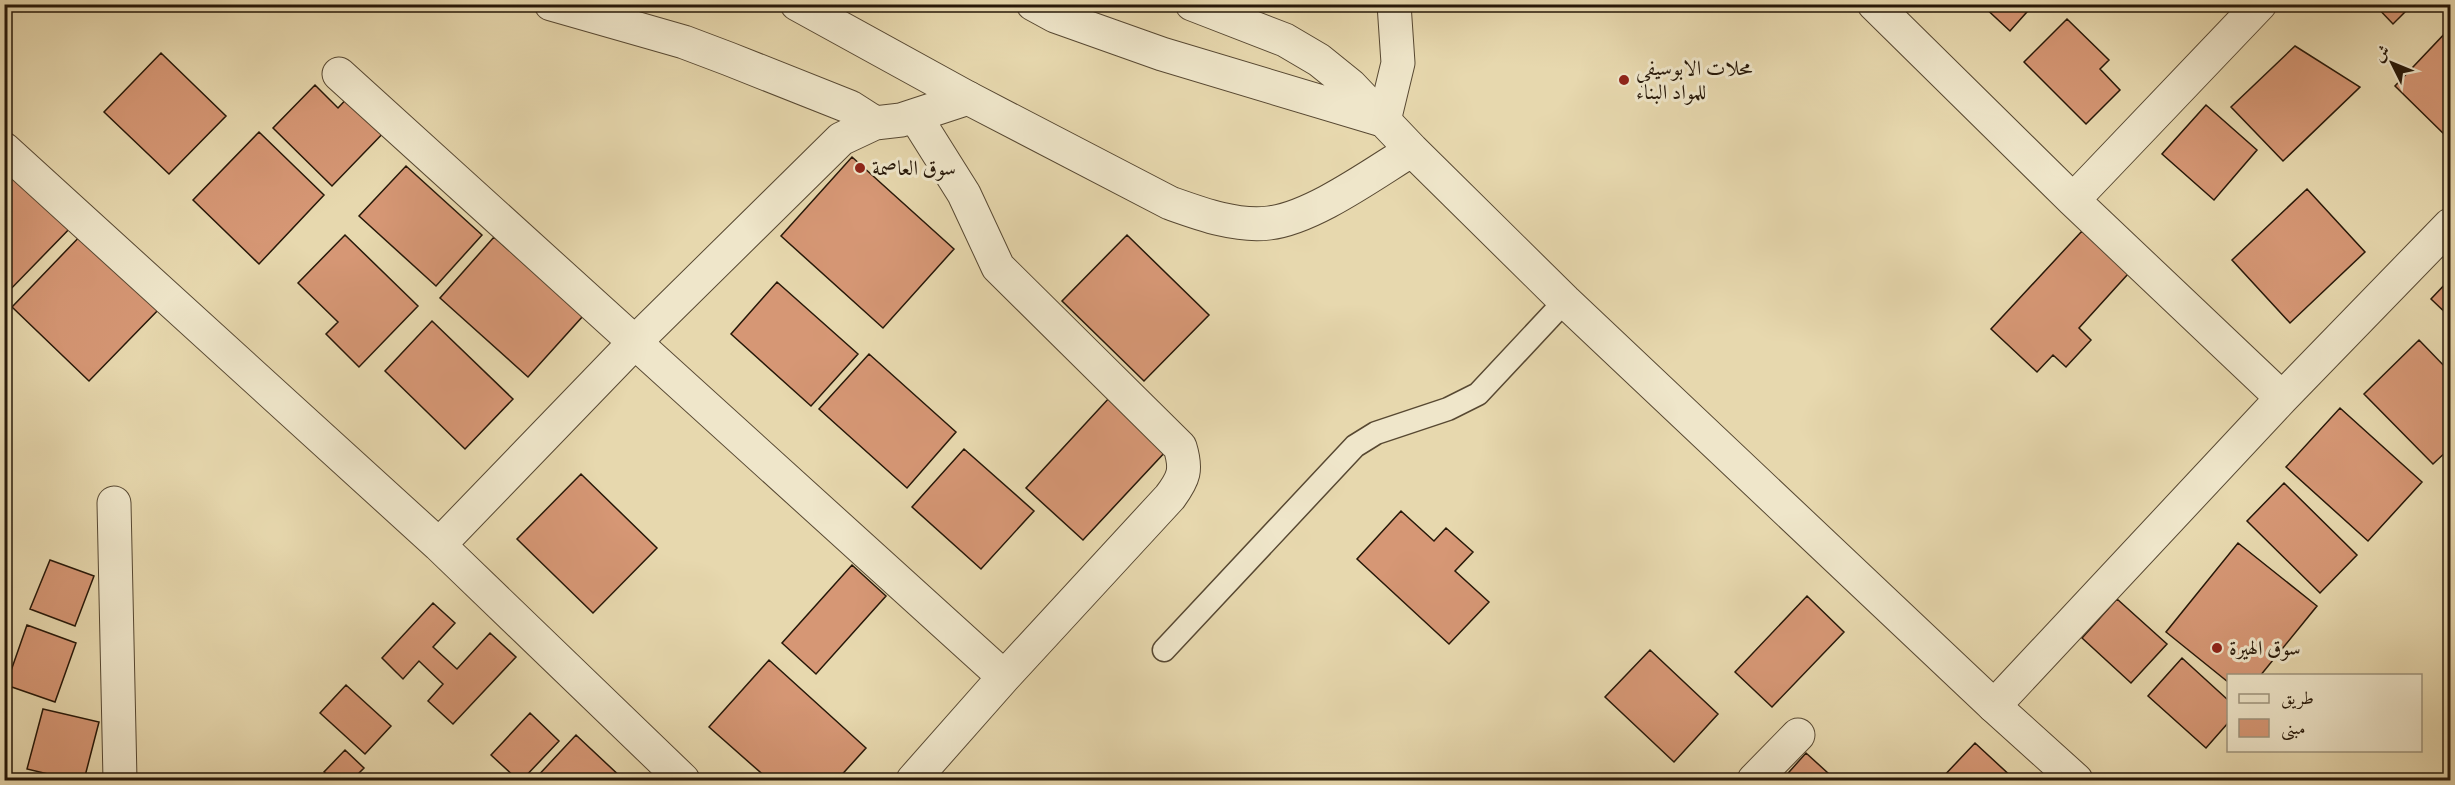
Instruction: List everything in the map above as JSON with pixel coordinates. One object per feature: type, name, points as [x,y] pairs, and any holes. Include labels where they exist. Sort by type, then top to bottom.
[{"type":"street","points":[[551,4],[684,42],[850,107],[875,123]]},
{"type":"street","points":[[797,4],[968,99],[1170,203],[1202,215],[1236,221],[1269,223],[1304,212],[1355,185],[1412,150]]},
{"type":"street","points":[[1033,4],[1055,16],[1162,54],[1384,121]]},
{"type":"street","points":[[1192,4],[1285,40],[1319,60],[1350,85],[1412,150],[1565,301],[1994,706],[2076,780]]},
{"type":"street","points":[[1384,121],[1398,63],[1394,4]]},
{"type":"street","points":[[1874,4],[2073,200],[2282,398]]},
{"type":"street","points":[[2073,200],[2260,4]]},
{"type":"street","points":[[339,74],[1004,677]]},
{"type":"street","points":[[439,545],[634,343],[841,139],[875,123],[901,120],[968,99]]},
{"type":"street","points":[[914,780],[1004,677],[1170,497],[1181,482],[1186,465],[1180,447],[998,267],[964,194],[915,116]]},
{"type":"street","points":[[4,149],[439,545],[683,780]]},
{"type":"street","points":[[1994,706],[2282,398],[2451,225]]},
{"type":"street","points":[[114,502],[120,780]]},
{"type":"street","points":[[1754,780],[1798,735]]},
{"type":"lane","points":[[1164,650],[1355,446],[1376,433],[1448,409],[1478,394],[1565,301]]},
{"type":"building","points":[[1981,4],[2034,4],[2010,31]]},
{"type":"building","points":[[2374,4],[2413,4],[2393,24]]},
{"type":"building","points":[[2067,19],[2109,60],[2100,69],[2120,90],[2086,124],[2024,62]]},
{"type":"building","points":[[2450,28],[2450,140],[2395,86]]},
{"type":"building","points":[[2295,46],[2360,87],[2283,161],[2231,107]]},
{"type":"building","points":[[161,53],[226,116],[169,174],[104,112]]},
{"type":"building","points":[[315,85],[338,108],[354,91],[390,126],[332,186],[273,128]]},
{"type":"building","points":[[2206,105],[2257,150],[2214,200],[2162,154]]},
{"type":"building","points":[[259,132],[324,195],[259,264],[193,200]]},
{"type":"building","points":[[852,157],[954,249],[883,328],[781,236]]},
{"type":"building","points":[[406,166],[482,235],[436,286],[359,216]]},
{"type":"building","points":[[20,169],[76,222],[4,296],[4,186]]},
{"type":"building","points":[[2307,189],[2365,252],[2290,323],[2232,260]]},
{"type":"building","points":[[85,231],[162,306],[89,381],[12,307]]},
{"type":"building","points":[[2082,231],[2128,274],[2079,328],[2091,340],[2066,367],[2053,355],[2037,372],[1991,329]]},
{"type":"building","points":[[345,235],[418,306],[359,367],[326,334],[338,322],[298,283]]},
{"type":"building","points":[[1127,235],[1209,315],[1144,381],[1062,301]]},
{"type":"building","points":[[494,237],[583,316],[528,377],[440,298]]},
{"type":"building","points":[[2450,279],[2450,317],[2431,299]]},
{"type":"building","points":[[777,282],[858,354],[811,406],[731,334]]},
{"type":"building","points":[[432,321],[513,399],[465,449],[385,371]]},
{"type":"building","points":[[2419,340],[2450,372],[2450,448],[2433,464],[2364,394]]},
{"type":"building","points":[[869,354],[956,432],[907,488],[819,409]]},
{"type":"building","points":[[1110,397],[1167,450],[1083,540],[1026,488]]},
{"type":"building","points":[[2340,408],[2422,482],[2368,541],[2286,467]]},
{"type":"building","points":[[964,449],[1034,511],[981,569],[912,507]]},
{"type":"building","points":[[581,474],[657,548],[593,613],[517,539]]},
{"type":"building","points":[[2284,483],[2357,555],[2320,593],[2247,521]]},
{"type":"building","points":[[1401,511],[1434,541],[1446,528],[1473,552],[1455,571],[1489,602],[1449,644],[1357,559]]},
{"type":"building","points":[[2238,543],[2317,606],[2262,674],[2227,674],[2227,681],[2166,632]]},
{"type":"building","points":[[50,560],[94,576],[75,626],[30,609]]},
{"type":"building","points":[[852,565],[886,596],[816,674],[782,643]]},
{"type":"building","points":[[1807,596],[1844,632],[1772,707],[1735,672]]},
{"type":"building","points":[[2117,599],[2167,644],[2131,683],[2082,638]]},
{"type":"building","points":[[433,603],[455,623],[433,647],[457,669],[490,633],[516,657],[453,724],[428,701],[443,684],[419,661],[403,679],[382,658]]},
{"type":"building","points":[[27,625],[76,643],[55,702],[6,685]]},
{"type":"building","points":[[1650,650],[1718,714],[1674,762],[1605,697]]},
{"type":"building","points":[[2182,658],[2227,699],[2227,724],[2206,748],[2148,696]]},
{"type":"building","points":[[769,660],[866,748],[837,780],[769,780],[709,727]]},
{"type":"building","points":[[346,685],[391,726],[365,754],[320,713]]},
{"type":"building","points":[[43,709],[99,722],[84,780],[73,780],[27,769]]},
{"type":"building","points":[[530,713],[559,741],[522,780],[518,780],[491,755]]},
{"type":"building","points":[[576,735],[624,780],[534,780]]},
{"type":"building","points":[[1975,743],[2015,780],[1940,780]]},
{"type":"building","points":[[345,750],[364,768],[352,780],[334,780],[324,772]]},
{"type":"building","points":[[1806,753],[1828,773],[1822,780],[1782,780]]},
{"type":"place","name":"محلات الابوسيفي للمواد البناء","points":[[1624,80]]},
{"type":"place","name":"سوق العاصمة","points":[[860,168]]},
{"type":"place","name":"سوق الهيرة","points":[[2217,648]]}]
